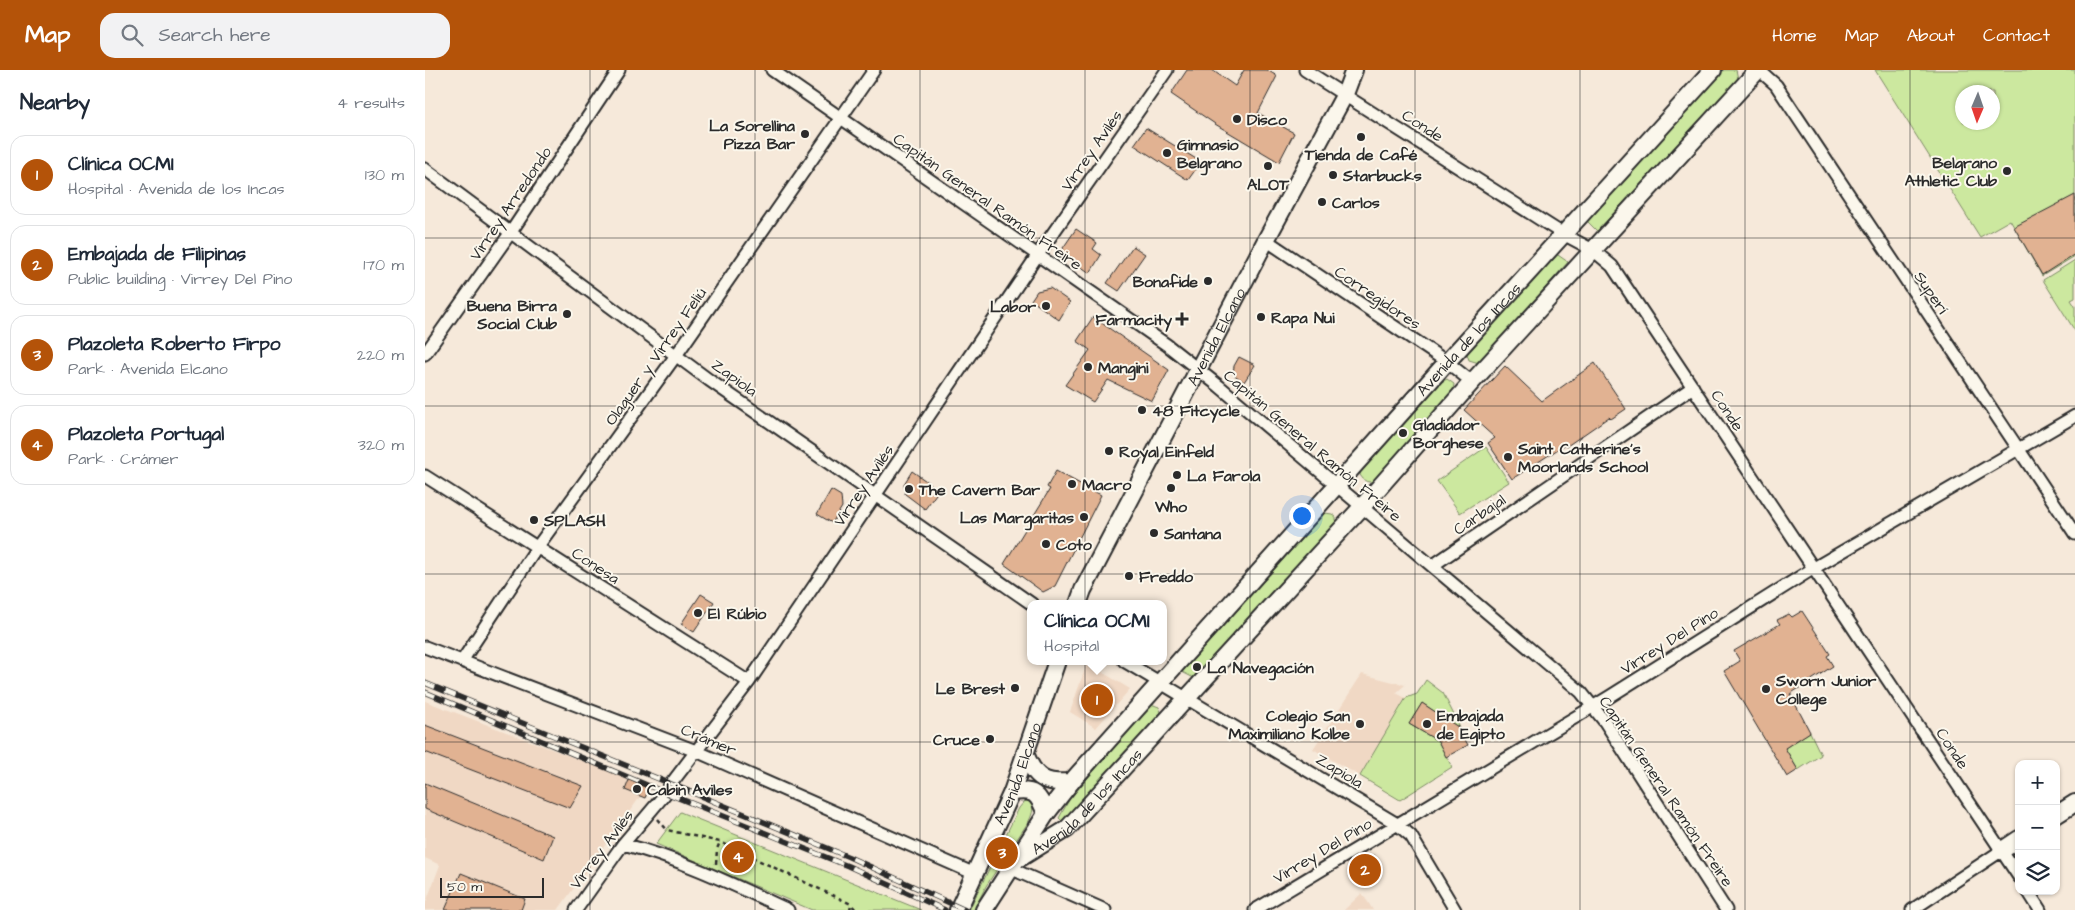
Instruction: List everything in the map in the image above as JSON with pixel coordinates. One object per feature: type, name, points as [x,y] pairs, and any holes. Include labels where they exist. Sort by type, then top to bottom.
[{"type":"main road","name":"Avenida Elcano","points":[[1079,600],[1266,240],[1345,94],[1354,70]]},
{"type":"main road","name":"Avenida de los Incas","points":[[1015,864],[1046,814],[1071,782],[1447,362],[1713,70]]},
{"type":"main road","name":"Avenida de los Incas","points":[[1015,864],[1067,830],[1361,508],[1472,382],[1758,70]]},
{"type":"main road","name":"Avenida Elcano","points":[[958,910],[1012,792],[1056,665]]},
{"type":"main road","points":[[1025,753],[1029,765],[1047,782],[1071,782]]},
{"type":"main road","points":[[1012,792],[1026,790],[1035,794],[1041,801],[1046,814]]},
{"type":"main road","points":[[2060,812],[2075,803]]},
{"type":"main road","points":[[2001,851],[2015,842]]},
{"type":"main road","points":[[984,910],[1015,864]]},
{"type":"street","name":"Virrey Arredondo","points":[[425,354],[511,232],[619,70]]},
{"type":"street","name":"Capitán General Ramón Freire","points":[[772,70],[1167,345],[1581,692],[1593,706],[1726,910]]},
{"type":"street","name":"Olaguer y Virrey Feliú","points":[[462,661],[538,546],[677,354],[874,70]]},
{"type":"street","name":"Virrey Avilés","points":[[576,910],[623,844],[666,793],[696,750],[749,682],[1037,256],[1167,70]]},
{"type":"street","name":"Conde","points":[[1305,70],[1563,234],[1593,250],[1612,266],[2015,871]]},
{"type":"street","name":"Superí","points":[[1758,70],[1776,85],[2075,534]]},
{"type":"street","name":"Zapiola","points":[[425,169],[677,354],[709,380],[1027,601]]},
{"type":"street","name":"Corregidores","points":[[1266,240],[1447,362],[1472,382]]},
{"type":"street","name":"Carbajal","points":[[1431,566],[1693,387]]},
{"type":"street","name":"Virrey Del Pino","points":[[1255,910],[1593,706],[1814,568],[2075,416]]},
{"type":"street","name":"Conesa","points":[[425,476],[538,546],[749,682]]},
{"type":"street","name":"Crámer","points":[[425,646],[696,750],[975,874]]},
{"type":"street","name":"Zapiola","points":[[1131,665],[1397,824],[1411,836],[1455,910]]},
{"type":"street","points":[[623,844],[659,854],[705,872],[788,910]]},
{"type":"street","points":[[1912,910],[2001,851]]},
{"type":"street","points":[[1015,864],[1105,910]]},
{"type":"street","points":[[2031,895],[2040,910]]},
{"type":"path","points":[[651,810],[667,830],[720,842],[851,904],[856,910]]},
{"type":"path","points":[[716,870],[717,849],[720,842]]},
{"type":"path","points":[[850,910],[851,904]]},
{"type":"shaded area","points":[[1086,665],[1090,665],[1130,689],[1096,728],[1070,712]]},
{"type":"shaded area","name":"Colegio San Maximiliano Kolbe","points":[[1362,674],[1405,685],[1396,693],[1406,698],[1360,776],[1313,749]]},
{"type":"shaded area","points":[[425,701],[648,786],[558,910],[425,910],[425,905],[440,865],[425,858]]},
{"type":"shaded area","points":[[1362,893],[1373,910],[1344,910]]},
{"type":"green space","points":[[1724,70],[1736,70],[1738,79],[1597,231],[1587,221]]},
{"type":"green space","name":"Belgrano Athletic Club","points":[[1875,70],[2075,70],[2075,256],[2042,276],[2010,220],[1980,237]]},
{"type":"green space","points":[[1555,253],[1568,262],[1479,363],[1469,360],[1466,351]]},
{"type":"green space","points":[[2075,260],[2075,298],[2071,300],[2075,306],[2075,331],[2043,280]]},
{"type":"green space","points":[[1447,379],[1454,384],[1453,390],[1375,481],[1365,481],[1360,475],[1361,470],[1436,385]]},
{"type":"green space","points":[[1486,447],[1509,482],[1460,513],[1437,481]]},
{"type":"green space","points":[[1325,513],[1336,517],[1336,524],[1196,679],[1182,672]]},
{"type":"green space","points":[[1426,680],[1443,693],[1459,725],[1458,727],[1422,703],[1409,724],[1438,741],[1452,767],[1400,800],[1360,776],[1406,698],[1417,694]]},
{"type":"green space","points":[[1151,704],[1159,707],[1161,712],[1062,821],[1059,818],[1069,800]]},
{"type":"green space","points":[[1810,732],[1821,755],[1798,770],[1785,748]]},
{"type":"green space","points":[[1028,800],[1033,810],[1029,821],[986,886],[974,910],[969,910],[1019,808]]},
{"type":"green space","points":[[680,812],[921,910],[812,910],[656,844]]},
{"type":"building","name":"Disco","points":[[1187,70],[1212,70],[1235,86],[1244,70],[1267,70],[1277,76],[1258,113],[1294,133],[1279,162],[1215,124],[1171,94]]},
{"type":"building","name":"Gimnasio Belgrano","points":[[1146,128],[1201,162],[1188,180],[1134,145]]},
{"type":"building","points":[[2075,195],[2075,254],[2042,275],[2014,227]]},
{"type":"building","points":[[1076,229],[1097,243],[1093,249],[1101,255],[1090,273],[1064,255],[1063,248]]},
{"type":"building","points":[[1133,246],[1145,254],[1119,291],[1107,283]]},
{"type":"building","name":"Labor","points":[[1050,288],[1070,302],[1059,320],[1031,300],[1037,291]]},
{"type":"building","points":[[1093,317],[1169,370],[1152,401],[1108,380],[1093,402],[1065,385],[1090,350],[1077,341]]},
{"type":"building","points":[[1239,357],[1255,365],[1244,382],[1233,374],[1234,366]]},
{"type":"building","name":"Saint Catherine’s Moorlands School","points":[[1595,363],[1626,409],[1611,419],[1609,417],[1567,446],[1566,444],[1512,479],[1488,443],[1495,438],[1464,410],[1505,366],[1542,401]]},
{"type":"building","points":[[912,471],[939,490],[925,509],[905,494],[904,484]]},
{"type":"building","name":"Coto","points":[[1056,471],[1101,495],[1055,586],[1043,592],[1004,564],[1050,489],[1047,487]]},
{"type":"building","points":[[831,490],[841,496],[842,507],[832,523],[817,514]]},
{"type":"building","name":"El Rúbio","points":[[701,594],[714,602],[694,632],[681,624]]},
{"type":"building","name":"Sworn Junior College","points":[[1802,611],[1830,654],[1827,656],[1833,666],[1790,694],[1810,732],[1785,748],[1798,770],[1787,777],[1724,671],[1740,661],[1734,651],[1780,624],[1777,620],[1789,614],[1792,617]]},
{"type":"building","points":[[1422,703],[1458,727],[1468,745],[1446,757],[1438,741],[1409,724]]},
{"type":"building","points":[[425,725],[583,786],[570,808],[425,752]]},
{"type":"building","name":"Cabin Aviles","points":[[629,780],[649,789],[645,798],[625,790]]},
{"type":"building","points":[[425,783],[553,836],[544,859],[425,809]]},
{"type":"building","points":[[1374,855],[1381,868],[1360,885],[1348,871]]},
{"type":"building","points":[[461,873],[525,899],[521,910],[445,910]]},
{"type":"railway","points":[[425,683],[849,857],[965,910]]},
{"type":"railway","points":[[425,692],[666,793],[848,866],[945,910]]},
{"type":"place","name":"Disco","points":[[1237,119]]},
{"type":"place","name":"La Sorellina Pizza Bar","points":[[805,134]]},
{"type":"place","name":"Tienda de Café","points":[[1361,137]]},
{"type":"place","name":"Gimnasio Belgrano","points":[[1167,153]]},
{"type":"place","name":"ALOT","points":[[1268,166]]},
{"type":"place","name":"Belgrano Athletic Club","points":[[2007,171]]},
{"type":"place","name":"Starbucks","points":[[1333,175]]},
{"type":"place","name":"Carlos","points":[[1322,202]]},
{"type":"place","name":"Bonafide","points":[[1208,281]]},
{"type":"place","name":"Labor","points":[[1046,306]]},
{"type":"place","name":"Buena Birra Social Club","points":[[567,314]]},
{"type":"place","name":"Rapa Nui","points":[[1261,317]]},
{"type":"place","name":"Farmacity","points":[[1182,319]]},
{"type":"place","name":"Mangini","points":[[1088,367]]},
{"type":"place","name":"48 Fitcycle","points":[[1142,410]]},
{"type":"place","name":"Gladiador Borghese","points":[[1403,433]]},
{"type":"place","name":"Royal Einfeld","points":[[1109,451]]},
{"type":"place","name":"Saint Catherine’s Moorlands School","points":[[1508,457]]},
{"type":"place","name":"La Farola","points":[[1177,475]]},
{"type":"place","name":"Macro","points":[[1072,484]]},
{"type":"place","name":"Who","points":[[1171,488]]},
{"type":"place","name":"The Cavern Bar","points":[[909,489]]},
{"type":"place","name":"Las Margaritas","points":[[1084,517]]},
{"type":"place","name":"SPLASH","points":[[534,520]]},
{"type":"place","name":"Santana","points":[[1154,533]]},
{"type":"place","name":"Coto","points":[[1046,544]]},
{"type":"place","name":"Freddo","points":[[1129,576]]},
{"type":"place","name":"El Rúbio","points":[[698,613]]},
{"type":"place","name":"La Navegación","points":[[1197,667]]},
{"type":"place","name":"Le Brest","points":[[1015,688]]},
{"type":"place","name":"Sworn Junior College","points":[[1766,689]]},
{"type":"place","name":"Clínica OCMI","points":[[1097,700]]},
{"type":"place","name":"Colegio San Maximiliano Kolbe","points":[[1360,724]]},
{"type":"place","name":"Embajada de Egipto","points":[[1427,724]]},
{"type":"place","name":"Cruce","points":[[990,739]]},
{"type":"place","name":"Cabin Aviles","points":[[637,789]]},
{"type":"place","name":"Plazoleta Roberto Firpo","points":[[1002,853]]},
{"type":"place","name":"Plazoleta Portugal","points":[[738,857]]},
{"type":"place","name":"Embajada de Filipinas","points":[[1365,870]]}]
